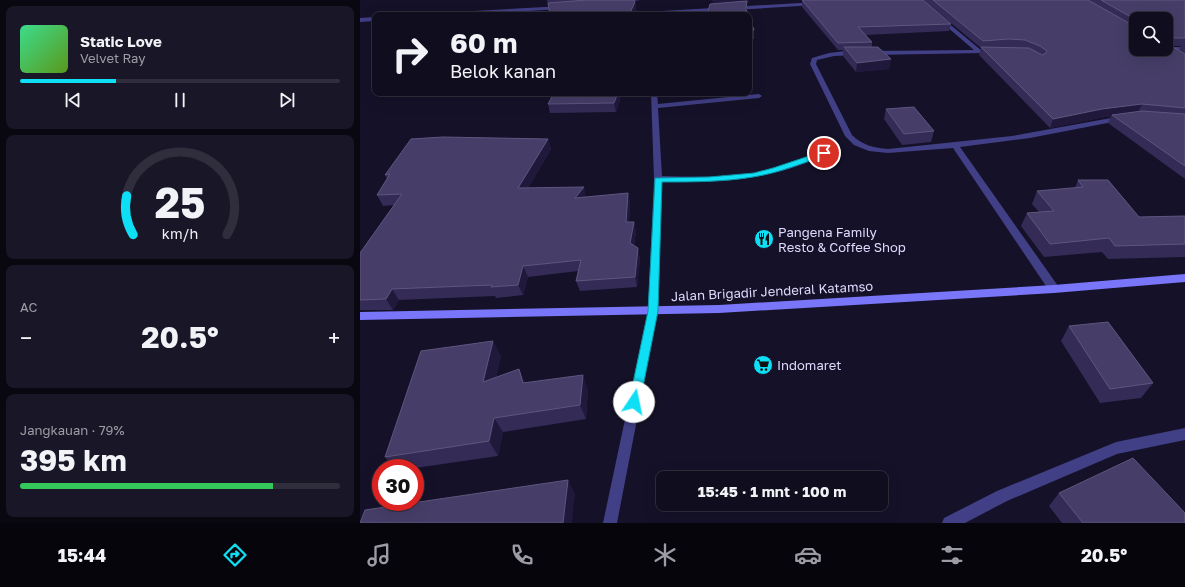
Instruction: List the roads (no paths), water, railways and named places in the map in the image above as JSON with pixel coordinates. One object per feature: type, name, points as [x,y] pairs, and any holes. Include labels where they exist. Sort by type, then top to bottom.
[{"type":"main road","name":"Jalan Brigadir Jenderal Katamso","points":[[360,316],[653,311],[1054,290],[1185,278]]},
{"type":"street","points":[[613,2],[637,0]]},
{"type":"street","points":[[640,0],[644,12]]},
{"type":"street","points":[[688,12],[818,3]]},
{"type":"street","points":[[481,12],[566,6]]},
{"type":"street","points":[[935,14],[984,52],[842,53],[825,55],[814,59],[813,64],[815,70],[849,136],[855,143],[878,150],[888,151],[955,145],[1032,135],[1099,121],[1131,117]]},
{"type":"street","points":[[360,20],[372,19]]},
{"type":"street","points":[[1173,49],[1185,49]]},
{"type":"street","points":[[1173,55],[1177,57]]},
{"type":"street","points":[[610,523],[653,311],[658,180],[654,96]]},
{"type":"street","points":[[655,106],[759,96]]},
{"type":"street","points":[[955,145],[1054,290]]},
{"type":"street","points":[[658,180],[709,179],[754,175],[776,170],[824,153]]},
{"type":"street","points":[[949,523],[1002,496],[1116,448],[1185,434]]},
{"type":"place","name":"Pangena Family Resto & Coffee Shop","points":[[764,239]]},
{"type":"place","name":"Indomaret","points":[[763,365]]}]
